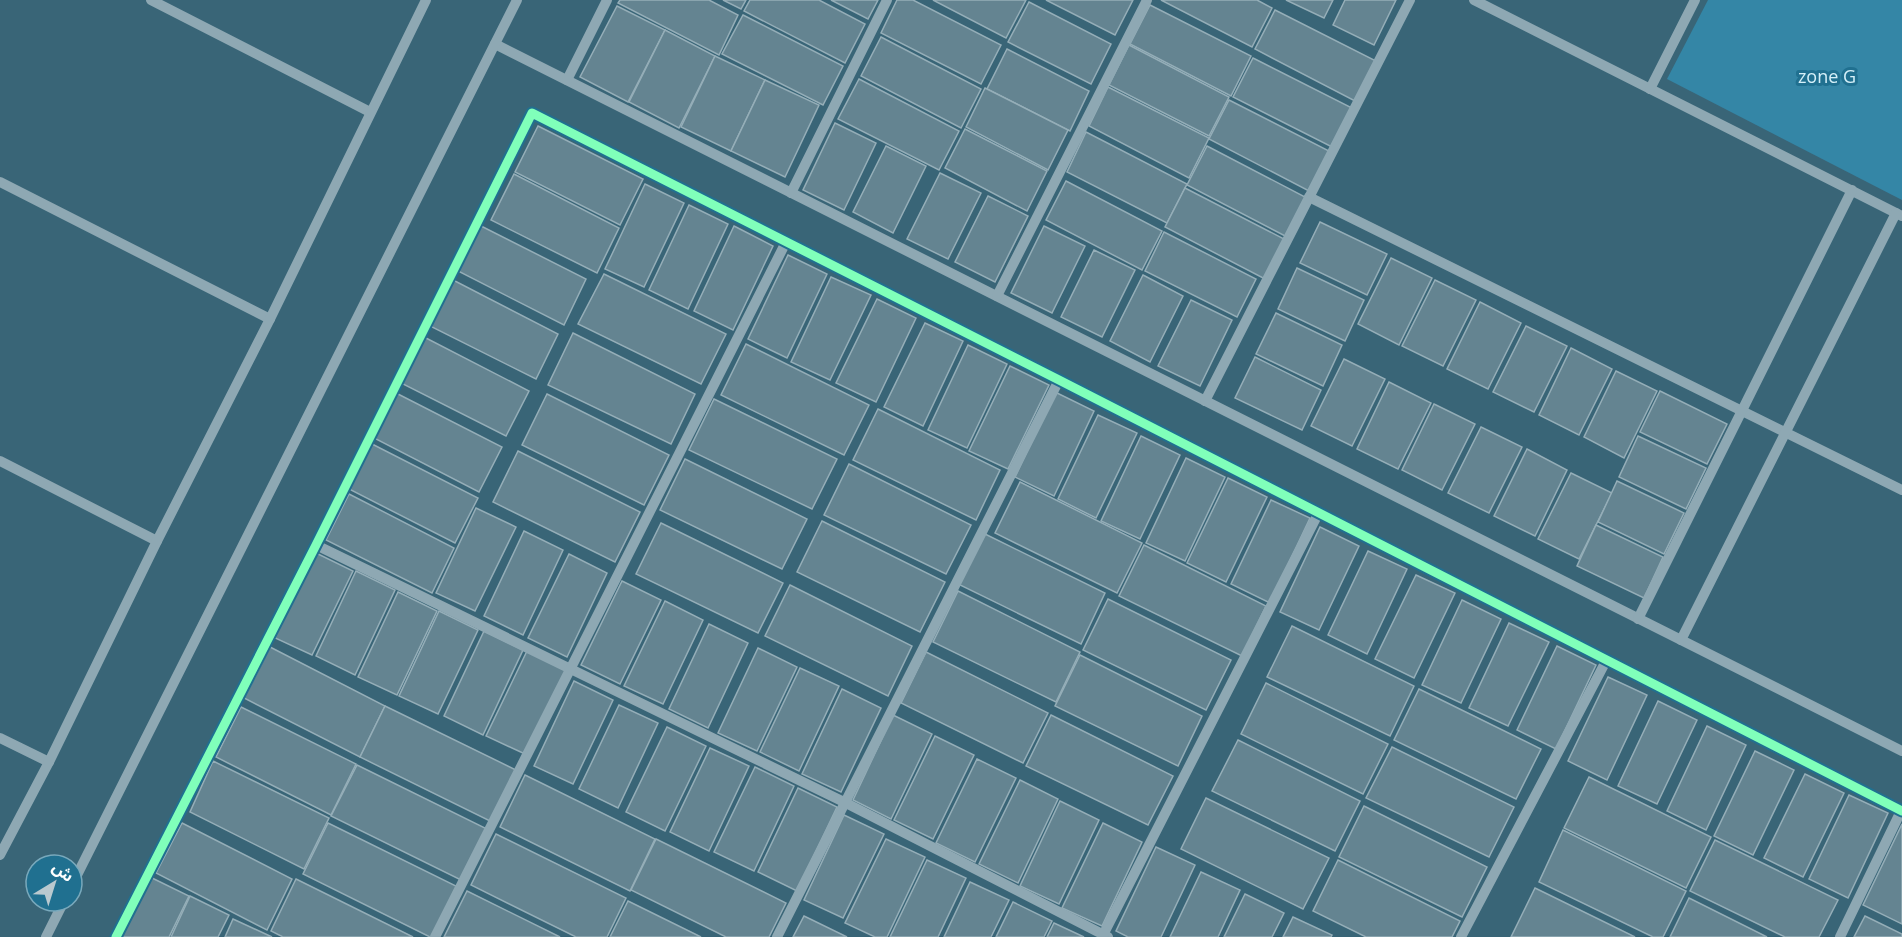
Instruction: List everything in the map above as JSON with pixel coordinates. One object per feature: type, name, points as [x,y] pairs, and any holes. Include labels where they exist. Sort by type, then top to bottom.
[{"type":"street","points":[[151,0],[370,112]]},
{"type":"street","points":[[0,855],[49,762],[157,541],[270,319],[426,0]]},
{"type":"street","points":[[84,861],[518,0]]},
{"type":"street","points":[[567,80],[607,0]]},
{"type":"street","points":[[791,193],[887,0]]},
{"type":"street","points":[[997,296],[1147,0]]},
{"type":"street","points":[[1206,401],[1410,0]]},
{"type":"street","points":[[1474,0],[1899,214],[1681,640]]},
{"type":"street","points":[[1650,89],[1695,0]]},
{"type":"street","points":[[495,44],[1902,751]]},
{"type":"street","points":[[116,937],[532,113],[1901,811],[1840,937]]},
{"type":"street","points":[[0,183],[270,319]]},
{"type":"street","points":[[1638,619],[1852,190]]},
{"type":"street","points":[[1309,197],[1902,490]]},
{"type":"street","points":[[435,937],[786,242]]},
{"type":"street","points":[[777,937],[1059,380]]},
{"type":"street","points":[[0,461],[157,541]]},
{"type":"street","points":[[316,544],[844,802],[1104,936],[1318,514]]},
{"type":"street","points":[[1461,937],[1606,661]]},
{"type":"street","points":[[0,738],[49,762]]},
{"type":"street","points":[[46,937],[58,913]]},
{"type":"green space","name":"zone G","points":[[1708,0],[1902,0],[1902,200],[1667,79]]},
{"type":"building","points":[[620,0],[709,0],[738,15],[719,55],[618,3]]},
{"type":"building","points":[[723,0],[746,0],[741,9]]},
{"type":"building","points":[[750,0],[819,0],[865,24],[845,63],[744,11]]},
{"type":"building","points":[[831,0],[878,0],[868,19]]},
{"type":"building","points":[[897,0],[913,0],[1001,45],[981,84],[881,33]]},
{"type":"building","points":[[933,0],[1026,0],[1006,38]]},
{"type":"building","points":[[1046,0],[1133,0],[1115,35]]},
{"type":"building","points":[[1161,0],[1257,0],[1272,8],[1252,47]]},
{"type":"building","points":[[1286,0],[1333,0],[1324,18]]},
{"type":"building","points":[[1345,0],[1396,0],[1374,45],[1333,25]]},
{"type":"building","points":[[1029,2],[1111,44],[1091,84],[1008,42]]},
{"type":"building","points":[[1150,5],[1251,56],[1231,96],[1130,44]]},
{"type":"building","points":[[617,6],[665,30],[628,102],[580,77]]},
{"type":"building","points":[[1275,10],[1376,61],[1355,101],[1255,49]]},
{"type":"building","points":[[743,15],[843,66],[823,105],[722,54]]},
{"type":"building","points":[[665,30],[715,56],[679,128],[629,102]]},
{"type":"building","points":[[881,37],[981,89],[961,128],[861,76]]},
{"type":"building","points":[[1129,45],[1229,97],[1209,136],[1109,85]]},
{"type":"building","points":[[1007,49],[1089,91],[1070,131],[987,89]]},
{"type":"building","points":[[715,56],[765,80],[731,151],[681,127]]},
{"type":"building","points":[[1253,58],[1354,109],[1334,148],[1233,97]]},
{"type":"building","points":[[859,79],[959,131],[939,170],[838,119]]},
{"type":"building","points":[[765,80],[819,105],[785,177],[731,151]]},
{"type":"building","points":[[1108,87],[1209,138],[1189,178],[1089,126]]},
{"type":"building","points":[[985,88],[1068,130],[1048,170],[966,127]]},
{"type":"building","points":[[1229,100],[1329,151],[1309,191],[1209,139]]},
{"type":"building","points":[[835,123],[876,143],[844,210],[803,190]]},
{"type":"building","points":[[538,126],[643,179],[620,225],[515,172]]},
{"type":"building","points":[[965,129],[1047,171],[1027,211],[945,168]]},
{"type":"building","points":[[1086,132],[1187,184],[1167,223],[1067,172]]},
{"type":"building","points":[[886,146],[926,166],[893,233],[853,212]]},
{"type":"building","points":[[1207,146],[1307,198],[1287,237],[1187,185]]},
{"type":"building","points":[[940,173],[981,193],[948,259],[907,239]]},
{"type":"building","points":[[514,174],[619,228],[597,273],[491,220]]},
{"type":"building","points":[[1066,181],[1162,231],[1142,270],[1046,220]]},
{"type":"building","points":[[645,184],[684,203],[644,287],[605,269]]},
{"type":"building","points":[[1185,188],[1286,240],[1265,279],[1165,227]]},
{"type":"building","points":[[988,196],[1028,216],[995,282],[955,262]]},
{"type":"building","points":[[689,205],[728,224],[688,309],[649,290]]},
{"type":"building","points":[[1320,222],[1387,254],[1367,295],[1300,263]]},
{"type":"building","points":[[481,226],[586,279],[564,325],[458,271]]},
{"type":"building","points":[[734,226],[773,246],[733,330],[694,311]]},
{"type":"building","points":[[1044,226],[1085,246],[1052,313],[1011,293]]},
{"type":"building","points":[[1164,232],[1256,279],[1237,317],[1145,271]]},
{"type":"building","points":[[1094,250],[1135,270],[1102,337],[1061,317]]},
{"type":"building","points":[[788,255],[827,274],[787,358],[748,339]]},
{"type":"building","points":[[1391,258],[1432,278],[1399,345],[1358,324]]},
{"type":"building","points":[[1297,268],[1364,300],[1345,341],[1278,309]]},
{"type":"building","points":[[604,274],[726,334],[701,384],[578,324]]},
{"type":"building","points":[[1143,275],[1183,296],[1150,362],[1110,341]]},
{"type":"building","points":[[831,277],[871,295],[830,380],[791,362]]},
{"type":"building","points":[[453,280],[558,334],[536,379],[430,326]]},
{"type":"building","points":[[1435,280],[1476,300],[1443,366],[1402,346]]},
{"type":"building","points":[[877,299],[916,318],[876,402],[836,383]]},
{"type":"building","points":[[1191,300],[1232,320],[1200,386],[1158,366]]},
{"type":"building","points":[[1480,302],[1521,323],[1488,389],[1447,369]]},
{"type":"building","points":[[1276,313],[1342,345],[1323,386],[1256,354]]},
{"type":"building","points":[[925,323],[963,341],[923,426],[884,407]]},
{"type":"building","points":[[1526,326],[1567,346],[1534,412],[1493,392]]},
{"type":"building","points":[[573,333],[695,394],[671,444],[548,385]]},
{"type":"building","points":[[424,337],[529,391],[506,436],[401,383]]},
{"type":"building","points":[[746,344],[869,405],[844,455],[721,395]]},
{"type":"building","points":[[968,345],[1007,364],[967,448],[928,430]]},
{"type":"building","points":[[1571,348],[1612,369],[1579,435],[1539,415]]},
{"type":"building","points":[[1255,357],[1321,390],[1302,430],[1235,398]]},
{"type":"building","points":[[1344,359],[1385,379],[1352,446],[1311,426]]},
{"type":"building","points":[[1010,366],[1049,385],[1008,469],[969,451]]},
{"type":"building","points":[[1616,371],[1657,391],[1624,458],[1584,437]]},
{"type":"building","points":[[1389,382],[1431,403],[1398,469],[1357,449]]},
{"type":"building","points":[[1660,391],[1727,424],[1707,464],[1640,432]]},
{"type":"building","points":[[1055,392],[1094,411],[1054,496],[1015,477]]},
{"type":"building","points":[[396,393],[502,447],[479,492],[374,438]]},
{"type":"building","points":[[547,394],[669,455],[644,505],[522,445]]},
{"type":"building","points":[[714,399],[837,459],[812,509],[689,450]]},
{"type":"building","points":[[1434,404],[1475,424],[1442,490],[1402,470]]},
{"type":"building","points":[[878,409],[1000,470],[976,520],[853,460]]},
{"type":"building","points":[[1098,415],[1137,433],[1096,518],[1058,499]]},
{"type":"building","points":[[1481,427],[1522,447],[1489,513],[1448,493]]},
{"type":"building","points":[[1141,436],[1180,455],[1140,539],[1101,521]]},
{"type":"building","points":[[1638,436],[1706,468],[1686,509],[1619,477]]},
{"type":"building","points":[[372,444],[478,498],[455,543],[349,489]]},
{"type":"building","points":[[1527,449],[1567,470],[1535,536],[1494,516]]},
{"type":"building","points":[[518,451],[640,512],[615,562],[493,502]]},
{"type":"building","points":[[1186,458],[1225,477],[1185,561],[1146,543]]},
{"type":"building","points":[[685,459],[807,519],[782,569],[660,510]]},
{"type":"building","points":[[849,464],[971,525],[946,574],[824,515]]},
{"type":"building","points":[[1571,473],[1612,493],[1579,559],[1538,539]]},
{"type":"building","points":[[1228,478],[1267,497],[1226,582],[1187,563]]},
{"type":"building","points":[[1617,481],[1684,513],[1664,554],[1598,522]]},
{"type":"building","points":[[1020,482],[1142,543],[1117,593],[995,533]]},
{"type":"building","points":[[349,494],[454,548],[432,593],[326,540]]},
{"type":"building","points":[[1271,500],[1310,518],[1270,603],[1231,584]]},
{"type":"building","points":[[476,508],[516,527],[475,611],[436,593]]},
{"type":"building","points":[[822,521],[945,582],[920,632],[797,572]]},
{"type":"building","points":[[661,523],[783,583],[758,633],[636,574]]},
{"type":"building","points":[[1596,525],[1663,557],[1644,598],[1577,566]]},
{"type":"building","points":[[1320,527],[1359,546],[1319,630],[1280,612]]},
{"type":"building","points":[[524,531],[563,550],[523,635],[484,616]]},
{"type":"building","points":[[983,533],[1105,593],[1081,644],[958,584]]},
{"type":"building","points":[[1144,545],[1266,606],[1242,656],[1119,596]]},
{"type":"building","points":[[1368,551],[1407,569],[1367,654],[1328,635]]},
{"type":"building","points":[[314,552],[353,571],[312,655],[273,637]]},
{"type":"building","points":[[569,554],[607,573],[567,657],[528,638]]},
{"type":"building","points":[[356,571],[395,590],[355,675],[316,656]]},
{"type":"building","points":[[1416,575],[1455,593],[1414,678],[1375,659]]},
{"type":"building","points":[[622,581],[661,600],[620,684],[581,665]]},
{"type":"building","points":[[790,585],[912,646],[888,696],[765,636]]},
{"type":"building","points":[[958,591],[1080,652],[1056,702],[933,642]]},
{"type":"building","points":[[398,592],[437,611],[397,695],[358,677]]},
{"type":"building","points":[[1108,599],[1231,660],[1206,710],[1083,650]]},
{"type":"building","points":[[1462,600],[1501,619],[1461,703],[1422,685]]},
{"type":"building","points":[[665,601],[703,620],[663,704],[624,686]]},
{"type":"building","points":[[439,611],[478,630],[438,714],[399,696]]},
{"type":"building","points":[[1509,623],[1549,642],[1508,726],[1469,708]]},
{"type":"building","points":[[709,624],[748,643],[708,728],[669,709]]},
{"type":"building","points":[[1292,626],[1414,686],[1390,736],[1267,677]]},
{"type":"building","points":[[484,631],[523,650],[483,735],[444,716]]},
{"type":"building","points":[[1557,646],[1596,665],[1556,749],[1517,730]]},
{"type":"building","points":[[270,647],[385,706],[360,757],[244,698]]},
{"type":"building","points":[[758,648],[797,667],[757,751],[718,733]]},
{"type":"building","points":[[527,651],[566,670],[525,754],[486,736]]},
{"type":"building","points":[[926,652],[1048,713],[1023,763],[901,703]]},
{"type":"building","points":[[1080,655],[1202,716],[1178,766],[1055,706]]},
{"type":"building","points":[[800,668],[839,686],[799,771],[760,752]]},
{"type":"building","points":[[1608,677],[1647,695],[1607,780],[1568,761]]},
{"type":"building","points":[[574,681],[613,700],[573,784],[534,766]]},
{"type":"building","points":[[1266,683],[1388,744],[1363,794],[1241,734]]},
{"type":"building","points":[[842,689],[881,708],[841,792],[802,774]]},
{"type":"building","points":[[1419,689],[1541,749],[1516,799],[1394,740]]},
{"type":"building","points":[[1658,701],[1697,720],[1657,804],[1618,786]]},
{"type":"building","points":[[619,705],[658,723],[618,808],[579,789]]},
{"type":"building","points":[[385,706],[516,770],[490,821],[360,757]]},
{"type":"building","points":[[241,707],[356,764],[331,815],[216,757]]},
{"type":"building","points":[[893,715],[932,734],[891,819],[853,800]]},
{"type":"building","points":[[1051,715],[1173,776],[1148,825],[1026,766]]},
{"type":"building","points":[[1707,726],[1746,745],[1706,830],[1667,811]]},
{"type":"building","points":[[667,727],[706,746],[665,831],[626,812]]},
{"type":"building","points":[[935,736],[974,755],[933,839],[894,820]]},
{"type":"building","points":[[1238,740],[1360,801],[1335,851],[1212,791]]},
{"type":"building","points":[[1392,747],[1514,807],[1489,857],[1366,798]]},
{"type":"building","points":[[710,748],[749,766],[709,851],[670,832]]},
{"type":"building","points":[[1755,751],[1794,770],[1753,855],[1714,836]]},
{"type":"building","points":[[977,759],[1016,778],[975,862],[936,843]]},
{"type":"building","points":[[213,761],[329,818],[304,869],[190,812]]},
{"type":"building","points":[[357,765],[487,829],[461,880],[331,816]]},
{"type":"building","points":[[755,767],[794,786],[754,871],[714,852]]},
{"type":"building","points":[[1805,774],[1844,793],[1803,877],[1764,858]]},
{"type":"building","points":[[525,775],[655,839],[630,891],[500,827]]},
{"type":"building","points":[[1589,777],[1711,837],[1686,888],[1564,828]]},
{"type":"building","points":[[1020,780],[1058,799],[1018,883],[979,864]]},
{"type":"building","points":[[798,788],[837,807],[797,891],[758,872]]},
{"type":"building","points":[[1849,795],[1888,813],[1848,898],[1809,879]]},
{"type":"building","points":[[1206,798],[1329,858],[1303,909],[1181,849]]},
{"type":"building","points":[[1060,801],[1099,820],[1059,904],[1020,886]]},
{"type":"building","points":[[1364,806],[1487,867],[1462,917],[1339,857]]},
{"type":"building","points":[[844,815],[884,834],[843,918],[804,900]]},
{"type":"building","points":[[182,823],[292,879],[267,930],[156,873]]},
{"type":"building","points":[[328,823],[458,887],[433,937],[303,874]]},
{"type":"building","points":[[1103,823],[1142,842],[1102,926],[1062,908]]},
{"type":"building","points":[[1902,824],[1902,924],[1863,905]]},
{"type":"building","points":[[1563,830],[1686,891],[1663,937],[1653,937],[1539,882]]},
{"type":"building","points":[[496,834],[626,898],[607,937],[576,937],[471,885]]},
{"type":"building","points":[[656,839],[786,903],[769,937],[726,937],[631,890]]},
{"type":"building","points":[[886,839],[925,857],[887,937],[875,937],[845,923]]},
{"type":"building","points":[[1715,840],[1838,900],[1819,937],[1785,937],[1690,891]]},
{"type":"building","points":[[1156,847],[1195,865],[1161,937],[1128,937],[1116,931]]},
{"type":"building","points":[[927,860],[966,878],[938,937],[890,937]]},
{"type":"building","points":[[1338,860],[1460,921],[1452,937],[1366,937],[1313,911]]},
{"type":"building","points":[[1201,872],[1240,890],[1218,937],[1170,937]]},
{"type":"building","points":[[150,877],[189,896],[169,937],[121,937]]},
{"type":"building","points":[[296,879],[413,937],[283,937],[271,931]]},
{"type":"building","points":[[970,882],[1009,900],[991,937],[944,937]]},
{"type":"building","points":[[1535,888],[1635,937],[1511,937]]},
{"type":"building","points":[[467,891],[560,937],[444,937]]},
{"type":"building","points":[[1245,894],[1284,913],[1272,937],[1224,937]]},
{"type":"building","points":[[190,896],[229,915],[218,937],[171,937]]},
{"type":"building","points":[[1689,898],[1767,937],[1670,937]]},
{"type":"building","points":[[628,901],[701,937],[610,937]]},
{"type":"building","points":[[1013,902],[1052,921],[1044,937],[996,937]]},
{"type":"building","points":[[804,916],[847,937],[793,937]]},
{"type":"building","points":[[1865,916],[1902,934],[1902,937],[1854,937]]},
{"type":"building","points":[[1293,917],[1332,935],[1331,937],[1283,937]]},
{"type":"building","points":[[233,919],[272,937],[225,937]]},
{"type":"building","points":[[1054,923],[1084,937],[1047,937]]},
{"type":"cycle path","points":[[116,937],[316,545],[532,113],[1902,811]]}]
